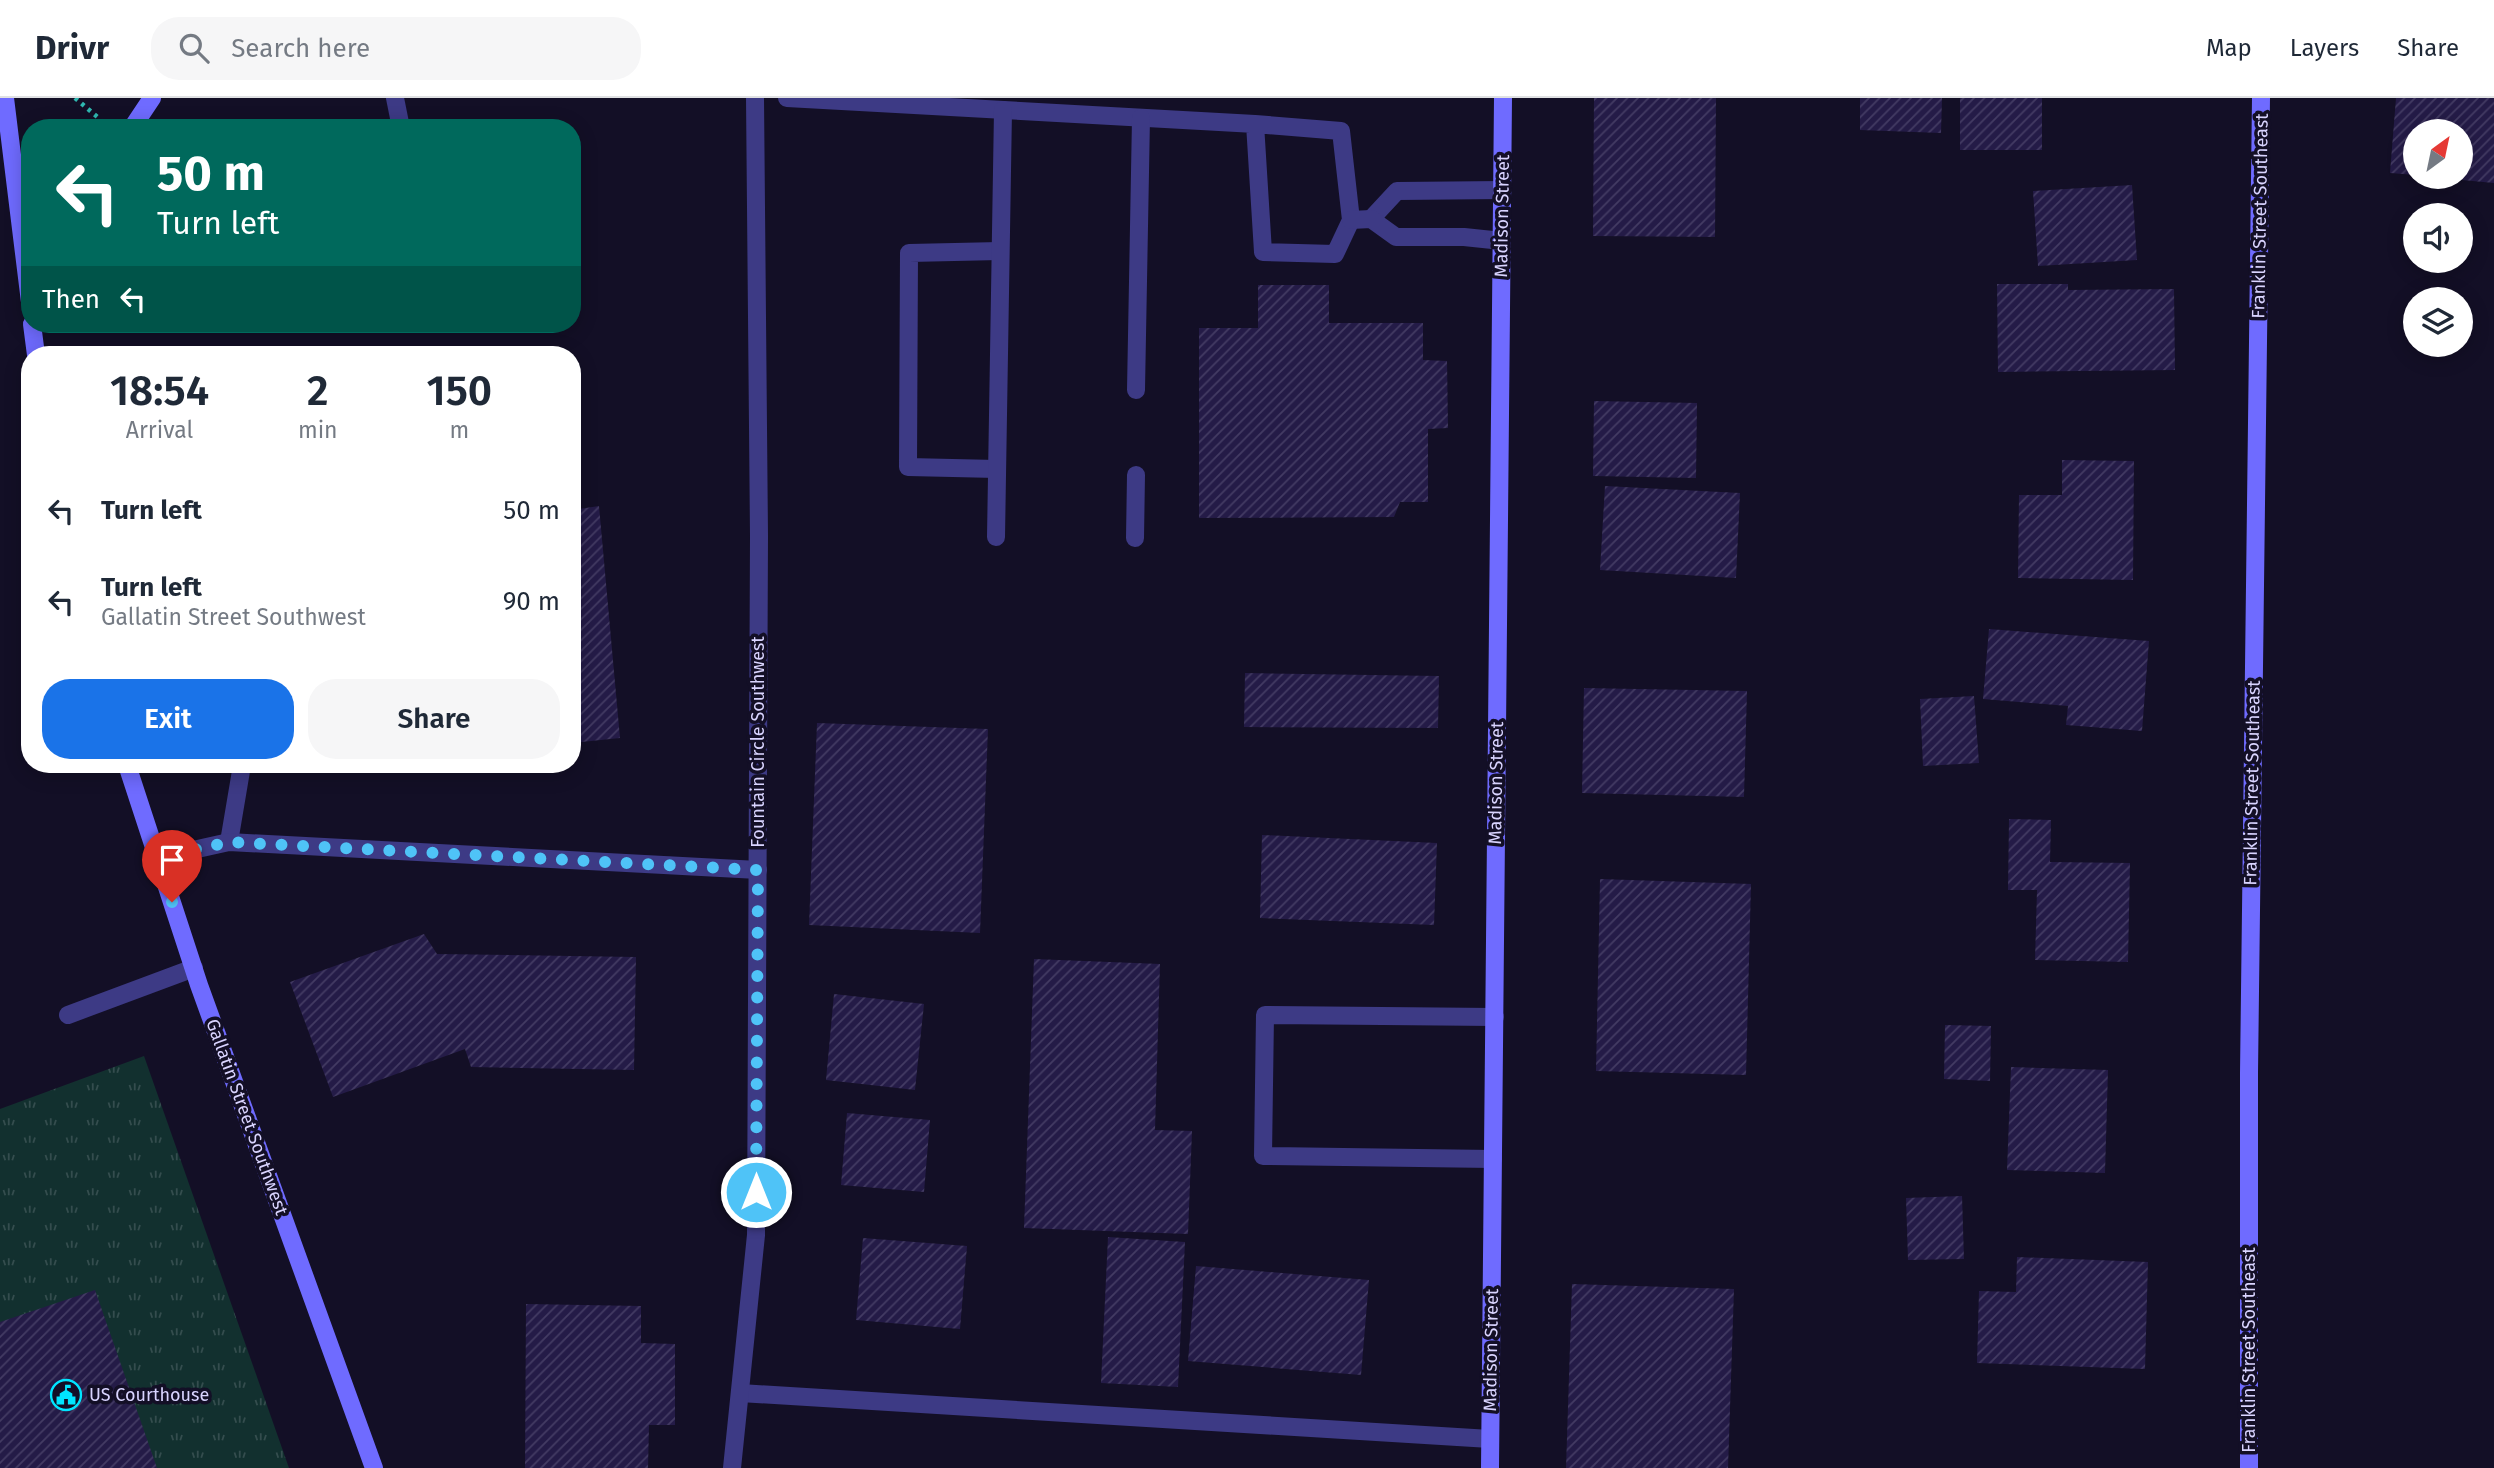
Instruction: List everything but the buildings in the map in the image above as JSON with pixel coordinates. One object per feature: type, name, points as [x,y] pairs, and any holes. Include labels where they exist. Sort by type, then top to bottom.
[{"type":"street","points":[[5,98],[21,229]]},
{"type":"street","points":[[138,119],[152,98]]},
{"type":"street","points":[[395,98],[399,119]]},
{"type":"street","name":"Fountain Circle Southwest","points":[[732,1468],[756,1235],[759,536],[755,98]]},
{"type":"street","points":[[787,98],[1255,124],[1341,131],[1351,220],[1335,254],[1263,252],[1255,124]]},
{"type":"street","name":"Madison Street","points":[[1490,1468],[1503,98]]},
{"type":"street","name":"Franklin Street Southeast","points":[[2249,1468],[2249,1073],[2261,98]]},
{"type":"street","points":[[996,537],[1003,110]]},
{"type":"street","points":[[1136,390],[1141,118]]},
{"type":"street","points":[[1371,219],[1397,191],[1503,190]]},
{"type":"street","points":[[1351,220],[1371,219],[1396,237],[1464,237],[1502,242]]},
{"type":"street","points":[[997,469],[908,467],[908,253],[1000,251]]},
{"type":"street","points":[[1135,538],[1136,475]]},
{"type":"street","name":"Gallatin Street Southwest","points":[[130,773],[194,968],[374,1468]]},
{"type":"street","points":[[229,842],[241,773]]},
{"type":"street","points":[[157,858],[229,842],[758,870]]},
{"type":"street","points":[[68,1015],[194,968]]},
{"type":"street","points":[[1493,1159],[1263,1156],[1265,1015],[1495,1017]]},
{"type":"street","points":[[740,1393],[1490,1439]]},
{"type":"path","points":[[75,98],[100,119]]},
{"type":"green space","points":[[144,1056],[289,1468],[0,1468],[0,1109]]},
{"type":"place","name":"US Courthouse","points":[[66,1395]]},
{"type":"route","points":[[172,902],[157,858],[229,842],[758,870],[756,1192]]}]
